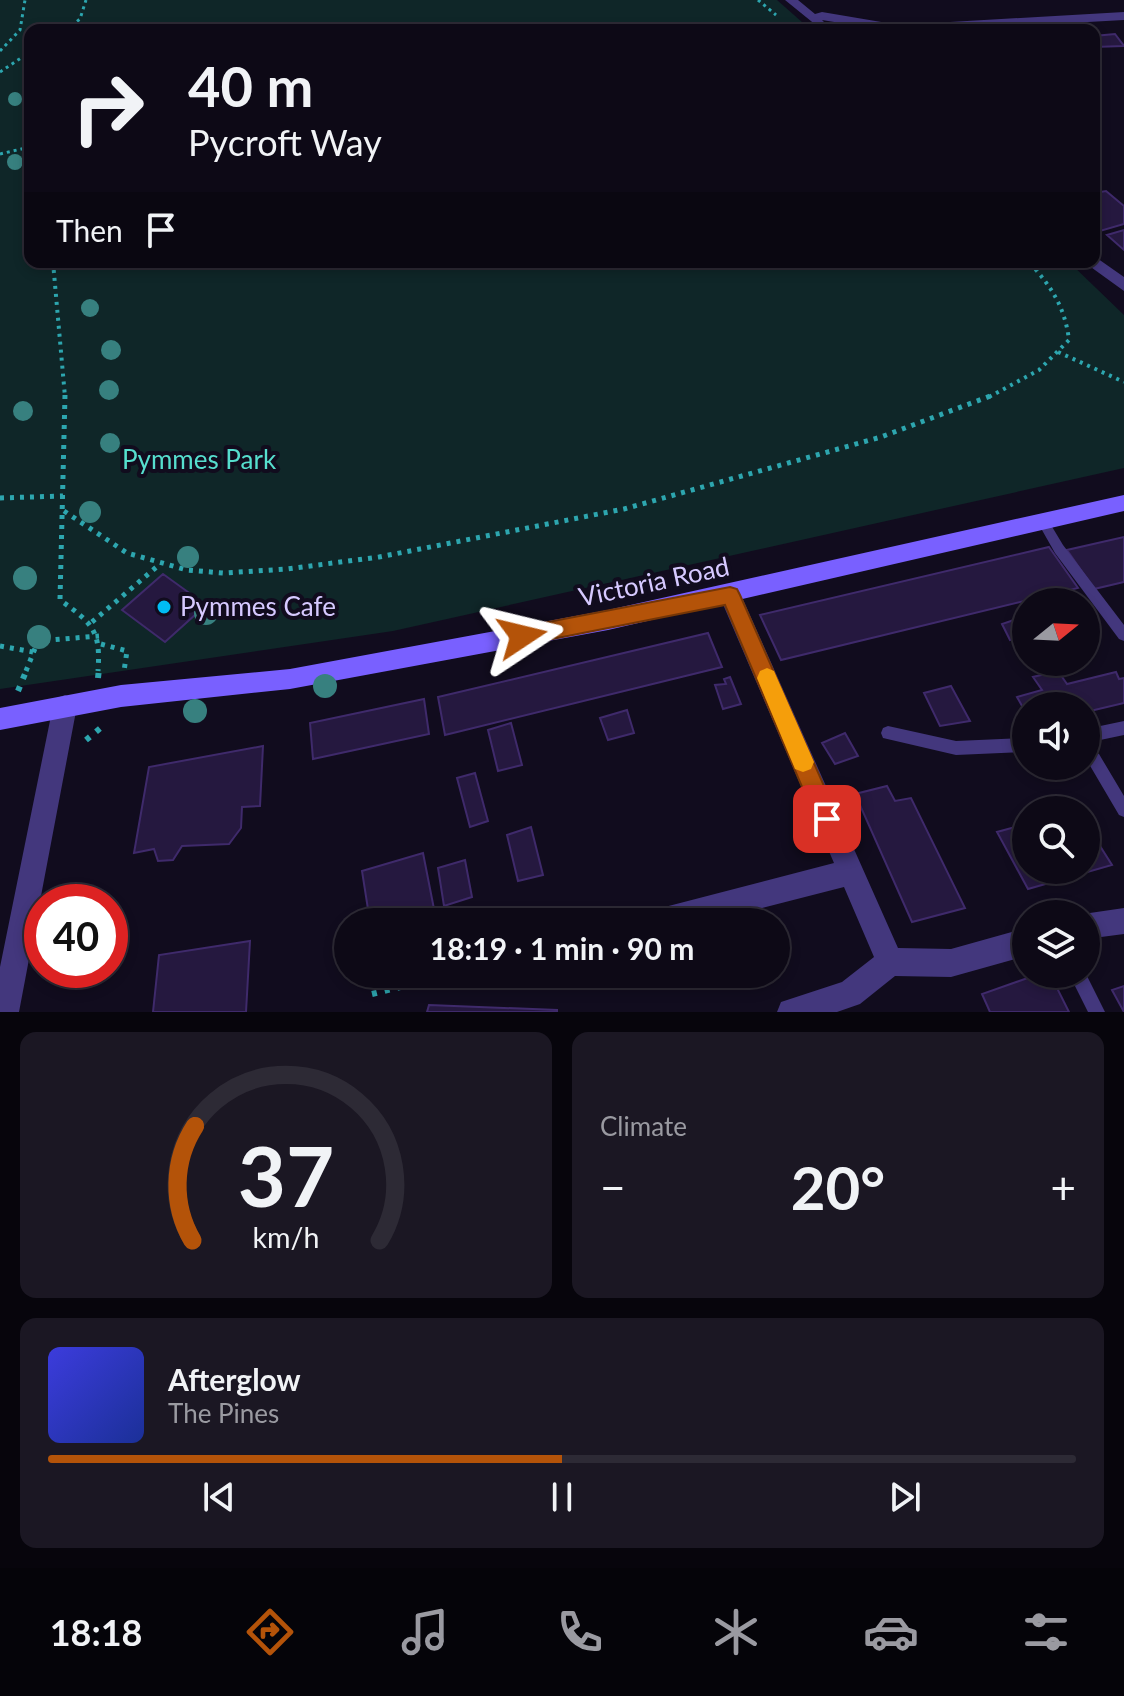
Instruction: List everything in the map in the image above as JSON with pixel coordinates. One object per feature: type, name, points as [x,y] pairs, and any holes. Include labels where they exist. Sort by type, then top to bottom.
[{"type":"street","points":[[791,0],[819,24]]},
{"type":"street","points":[[1112,0],[1124,14]]},
{"type":"street","points":[[983,24],[1124,14]]},
{"type":"street","points":[[812,18],[822,16],[866,24]]},
{"type":"street","points":[[1100,266],[1124,286]]},
{"type":"street","name":"Victoria Road","points":[[7,710],[290,679],[730,595],[1124,503]]},
{"type":"street","points":[[730,595],[890,962]]},
{"type":"street","points":[[5,1012],[10,936],[65,706]]},
{"type":"street","points":[[711,908],[850,872]]},
{"type":"street","points":[[1100,924],[1124,921]]},
{"type":"street","points":[[791,1012],[850,994],[890,962],[951,963],[1012,946]]},
{"type":"lane","points":[[1044,523],[1059,549],[1124,635]]},
{"type":"lane","points":[[1100,733],[1124,728]]},
{"type":"lane","points":[[888,733],[956,748],[1012,746]]},
{"type":"lane","points":[[1100,769],[1124,810]]},
{"type":"lane","points":[[1084,988],[1097,1012]]},
{"type":"path","points":[[0,51],[20,30],[25,0]]},
{"type":"path","points":[[74,24],[80,19],[86,0]]},
{"type":"path","points":[[0,72],[24,56]]},
{"type":"path","points":[[0,154],[24,148]]},
{"type":"path","points":[[54,268],[65,396],[66,481],[60,600],[92,622],[99,636],[98,681]]},
{"type":"path","points":[[64,511],[127,553],[160,564],[223,573],[287,569],[379,557],[624,509],[881,437],[965,408],[1039,370],[1069,340],[1067,313],[1047,281],[1035,268]]},
{"type":"path","points":[[1058,352],[1124,382]]},
{"type":"path","points":[[0,498],[63,496]]},
{"type":"path","points":[[92,622],[160,564]]},
{"type":"path","points":[[7,710],[38,641],[99,636]]},
{"type":"path","points":[[101,644],[127,651],[122,679]]},
{"type":"path","points":[[0,646],[33,652]]},
{"type":"path","points":[[75,741],[88,739],[109,723]]},
{"type":"path","points":[[372,994],[396,988]]},
{"type":"green space","name":"Pymmes Park","points":[[0,0],[777,0],[804,24],[24,24],[24,268],[1075,268],[1124,315],[1124,468],[393,631],[0,689]]},
{"type":"building","points":[[1115,34],[1124,46],[1100,47],[1100,35]]},
{"type":"building","points":[[1106,191],[1124,206],[1124,224],[1100,231],[1100,192]]},
{"type":"building","points":[[1124,230],[1124,250],[1107,235]]},
{"type":"building","points":[[1124,537],[1124,582],[1093,588],[1067,550]]},
{"type":"building","points":[[1049,547],[1078,588],[1012,588],[1012,604],[781,660],[760,615]]},
{"type":"building","name":"Pymmes Cafe","points":[[163,574],[206,605],[165,642],[122,610]]},
{"type":"building","points":[[1012,621],[1012,640],[1010,640],[1002,624]]},
{"type":"building","points":[[708,633],[722,667],[445,735],[438,697]]},
{"type":"building","points":[[1116,672],[1119,679],[1124,678],[1124,703],[1100,709],[1100,692],[1035,692],[1042,690],[1033,677],[1061,676],[1067,684]]},
{"type":"building","points":[[730,677],[741,704],[723,709],[715,685],[726,684],[724,679]]},
{"type":"building","points":[[951,686],[970,721],[940,726],[924,693]]},
{"type":"building","points":[[424,699],[429,734],[313,759],[310,723]]},
{"type":"building","points":[[627,710],[634,733],[608,740],[600,718]]},
{"type":"building","points":[[511,723],[522,765],[498,771],[488,730]]},
{"type":"building","points":[[845,733],[858,756],[835,764],[822,743]]},
{"type":"building","points":[[263,746],[260,806],[242,807],[241,828],[229,844],[182,846],[173,860],[158,861],[154,849],[134,853],[149,767]]},
{"type":"building","points":[[475,773],[488,821],[470,827],[457,778]]},
{"type":"building","points":[[887,786],[895,801],[911,798],[965,908],[912,922],[855,794]]},
{"type":"building","points":[[531,827],[543,875],[518,881],[507,835]]},
{"type":"building","points":[[1012,828],[1012,860],[997,832]]},
{"type":"building","points":[[1100,846],[1112,865],[1100,868]]},
{"type":"building","points":[[423,853],[434,908],[368,908],[362,871]]},
{"type":"building","points":[[465,860],[472,897],[444,906],[438,868]]},
{"type":"building","points":[[1025,884],[1046,884],[1028,889]]},
{"type":"building","points":[[250,941],[246,1012],[153,1012],[159,955]]},
{"type":"building","points":[[1012,983],[1012,988],[1057,988],[1069,1012],[990,1012],[982,994]]},
{"type":"building","points":[[1124,986],[1124,1012],[1112,990]]},
{"type":"building","points":[[429,1005],[557,1010],[557,1012],[427,1012]]},
{"type":"slow traffic","points":[[767,678],[803,762]]},
{"type":"place","name":"Pymmes Cafe","points":[[164,607]]},
{"type":"route","points":[[522,636],[730,595],[827,819]]}]
